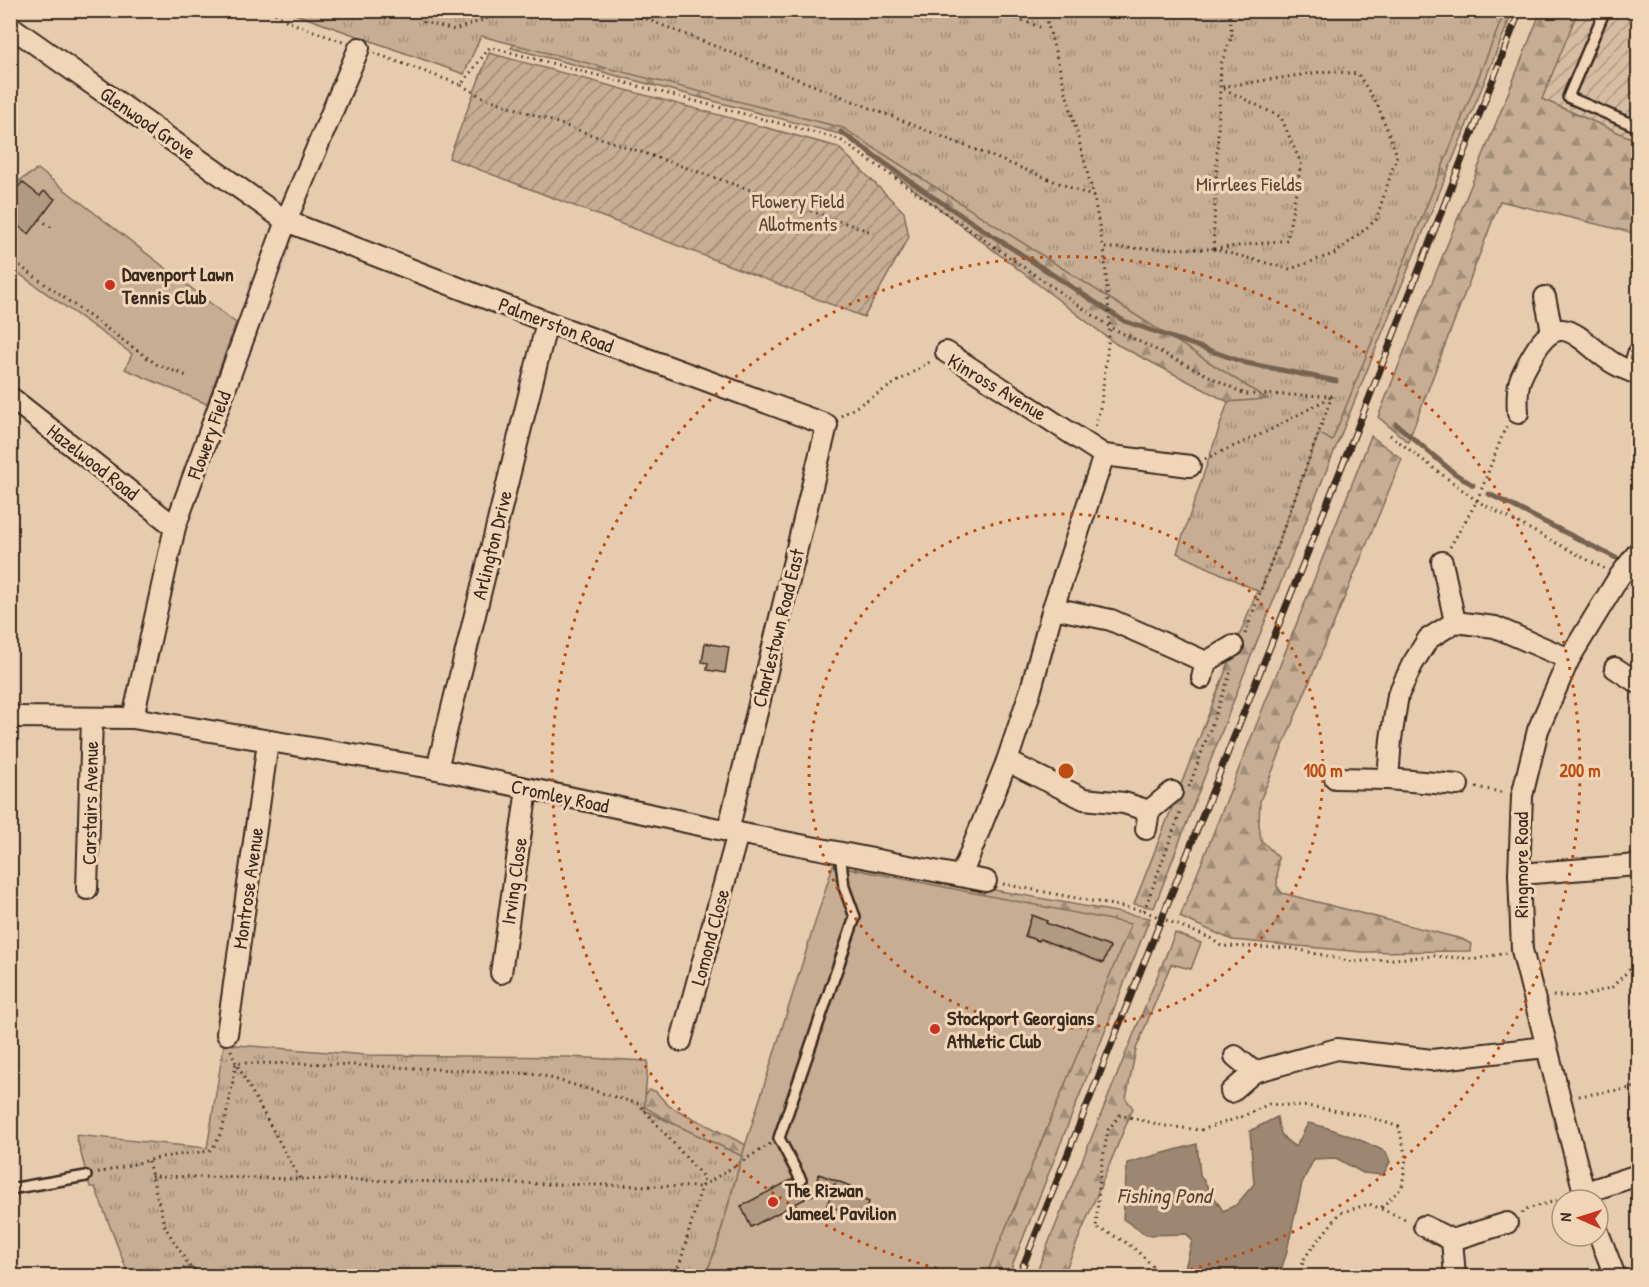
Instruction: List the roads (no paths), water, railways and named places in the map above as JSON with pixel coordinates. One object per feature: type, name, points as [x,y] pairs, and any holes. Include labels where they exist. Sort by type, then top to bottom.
[{"type":"street","name":"Glenwood Grove","points":[[10,26],[286,221]]},
{"type":"street","name":"Flowery Field","points":[[133,718],[176,527],[286,221],[359,48]]},
{"type":"street","name":"Palmerston Road","points":[[286,221],[547,322],[827,425]]},
{"type":"street","points":[[1545,297],[1552,331]]},
{"type":"street","name":"Arlington Drive","points":[[437,769],[547,322]]},
{"type":"street","points":[[1518,413],[1517,392],[1520,376],[1542,339],[1552,331],[1570,330],[1614,364],[1636,367]]},
{"type":"street","name":"Kinross Avenue","points":[[946,352],[1098,451],[1190,466]]},
{"type":"street","name":"Hazelwood Road","points":[[10,396],[176,527]]},
{"type":"street","name":"Charlestown Road East","points":[[733,832],[827,425]]},
{"type":"street","points":[[961,876],[1006,761],[1031,689],[1098,451]]},
{"type":"street","name":"Ringmore Road","points":[[1582,1188],[1522,950],[1519,874],[1522,796],[1538,730],[1569,659],[1619,577],[1638,552]]},
{"type":"street","points":[[1442,562],[1455,622]]},
{"type":"street","points":[[1053,608],[1111,620],[1204,670],[1233,646]]},
{"type":"street","points":[[1388,779],[1390,739],[1398,695],[1412,665],[1428,639],[1455,622],[1495,627],[1569,659]]},
{"type":"street","points":[[1615,668],[1638,683]]},
{"type":"street","points":[[10,717],[133,718]]},
{"type":"street","name":"Carstairs Avenue","points":[[87,889],[92,718]]},
{"type":"street","name":"Cromley Road","points":[[133,718],[437,769],[733,832],[986,881]]},
{"type":"street","name":"Montrose Avenue","points":[[227,1034],[268,742]]},
{"type":"street","points":[[1006,761],[1084,799],[1124,803],[1148,820],[1172,792]]},
{"type":"street","points":[[1335,778],[1388,779],[1458,785]]},
{"type":"street","name":"Irving Close","points":[[501,973],[527,789]]},
{"type":"street","name":"Lomond Close","points":[[681,1041],[733,832]]},
{"type":"street","points":[[1519,874],[1638,865]]},
{"type":"street","points":[[1231,1092],[1254,1072],[1337,1049],[1432,1060],[1546,1047]]},
{"type":"street","points":[[1235,1056],[1254,1072]]},
{"type":"street","points":[[1606,1188],[1638,1175]]},
{"type":"street","points":[[1424,1226],[1452,1240],[1508,1223]]},
{"type":"street","points":[[1452,1240],[1455,1276]]},
{"type":"street","points":[[1604,1248],[1615,1276]]},
{"type":"lane","points":[[1605,10],[1568,98],[1638,127]]},
{"type":"lane","points":[[801,1180],[779,1138],[855,917],[844,887],[840,852]]},
{"type":"lane","points":[[10,1189],[86,1176]]},
{"type":"water","name":"Fishing Pond","points":[[1277,1117],[1282,1135],[1296,1147],[1308,1123],[1338,1131],[1376,1147],[1386,1152],[1390,1162],[1383,1175],[1363,1173],[1336,1158],[1314,1159],[1302,1183],[1279,1276],[1183,1276],[1192,1241],[1187,1234],[1146,1235],[1123,1219],[1127,1163],[1197,1144],[1200,1175],[1223,1211],[1236,1205],[1254,1184],[1250,1131]]},
{"type":"waterway","points":[[449,17],[450,10]]},
{"type":"waterway","points":[[841,132],[927,193],[1124,321],[1246,363],[1336,381]]},
{"type":"waterway","points":[[1396,424],[1454,473],[1473,485]]},
{"type":"waterway","points":[[1489,494],[1616,558]]},
{"type":"railway","points":[[1019,1276],[1366,406],[1520,10]]},
{"type":"place","name":"Davenport Lawn Tennis Club","points":[[110,285]]},
{"type":"place","name":"Stockport Georgians Athletic Club","points":[[935,1029]]},
{"type":"place","name":"The Rizwan Jameel Pavilion","points":[[773,1202]]},
{"type":"park label","name":"Mirrlees Fields","points":[[1249,184]]},
{"type":"park label","name":"Flowery Field Allotments","points":[[798,212]]}]
